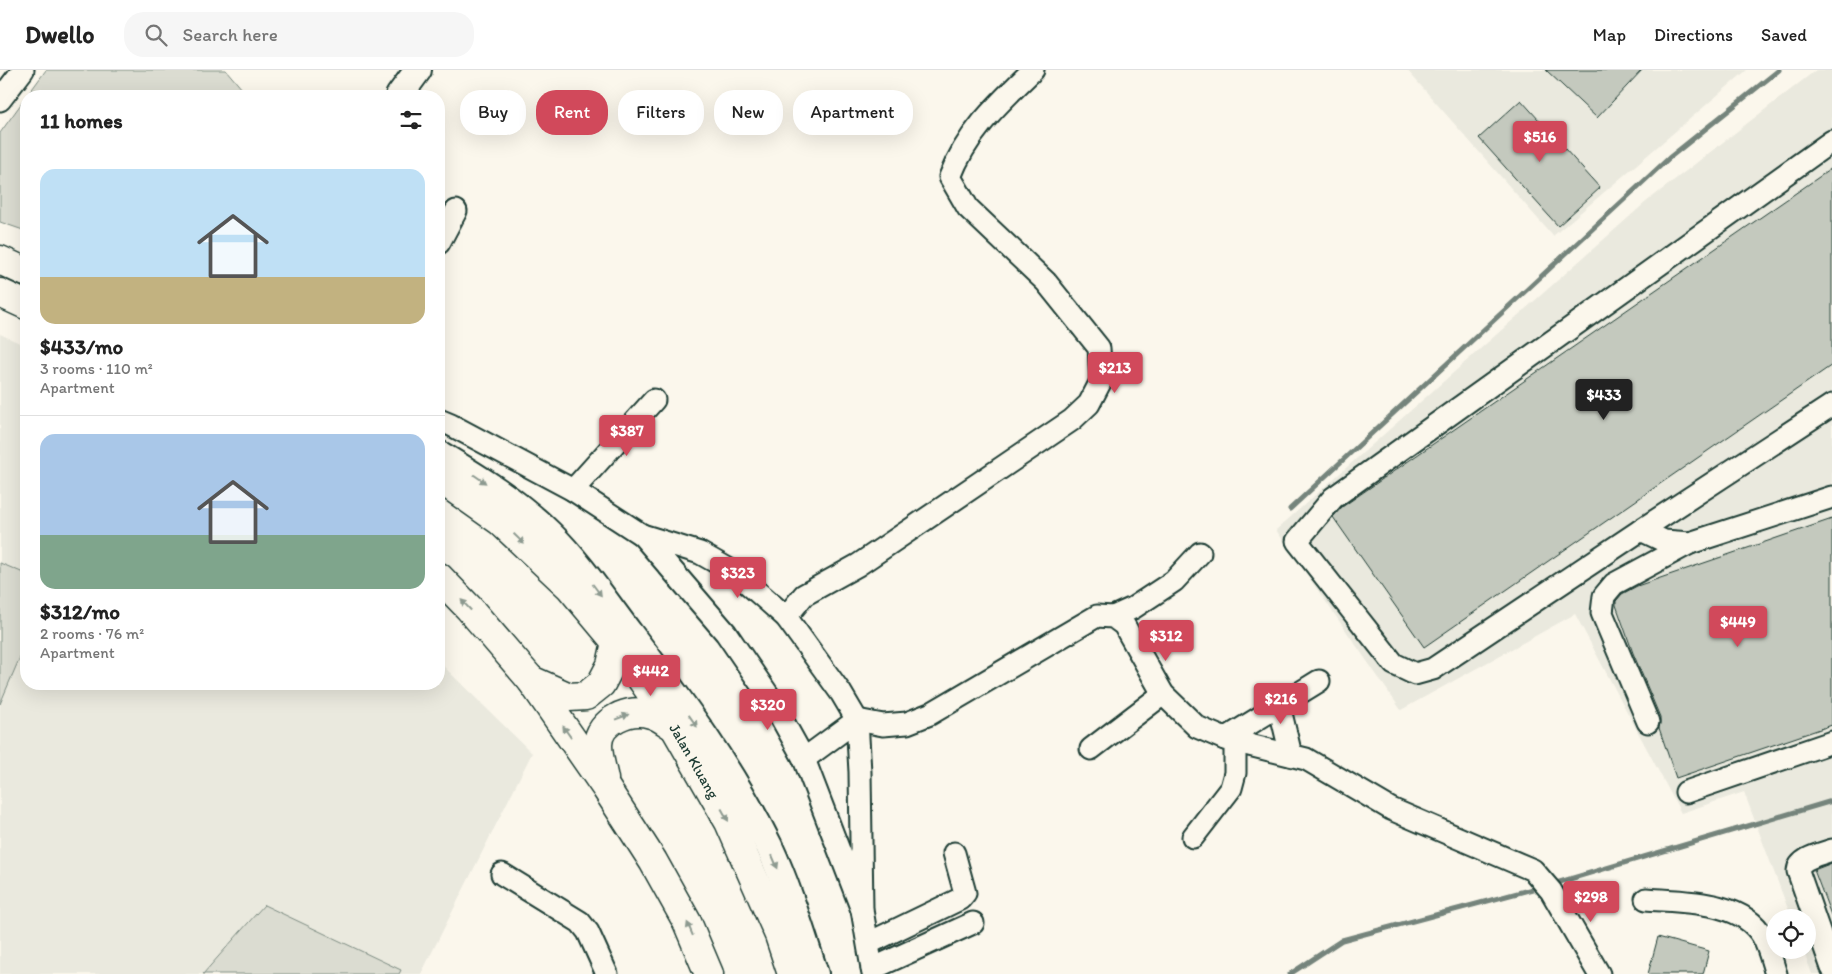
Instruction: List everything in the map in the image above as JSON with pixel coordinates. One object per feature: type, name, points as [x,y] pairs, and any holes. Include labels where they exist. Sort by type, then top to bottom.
[{"type":"highway","points":[[0,260],[20,269]]},
{"type":"highway","points":[[0,293],[20,303]]},
{"type":"highway","name":"Jalan Kluang","points":[[445,482],[500,521],[570,587],[616,642],[675,728],[729,822],[779,935],[792,974]]},
{"type":"highway","points":[[445,583],[531,680],[606,788],[653,861],[687,922],[709,974]]},
{"type":"highway","points":[[531,680],[569,697],[586,696],[602,684],[611,666],[616,642]]},
{"type":"highway","points":[[606,788],[598,744],[604,727],[616,718],[634,712],[651,714],[675,728]]},
{"type":"main road","points":[[403,90],[418,70]]},
{"type":"main road","points":[[445,458],[473,474],[505,497],[549,533],[590,580],[661,674],[729,774],[769,846],[789,894],[815,974]]},
{"type":"street","points":[[0,100],[23,70]]},
{"type":"street","points":[[786,617],[804,596],[858,565],[1072,420],[1088,404],[1101,381],[1099,348],[1046,282],[968,208],[950,177],[958,157],[984,118],[1033,70]]},
{"type":"street","points":[[1832,142],[1333,498],[1297,541],[1394,664],[1415,674],[1433,669],[1832,405]]},
{"type":"street","points":[[445,232],[456,211]]},
{"type":"street","points":[[574,490],[654,400]]},
{"type":"street","points":[[445,422],[574,490],[642,536],[726,634],[768,696],[804,759],[862,910],[869,943],[872,971],[973,923]]},
{"type":"street","points":[[1648,722],[1602,613],[1604,596],[1614,584],[1690,543],[1832,497]]},
{"type":"street","points":[[1641,530],[1664,541],[1690,543]]},
{"type":"street","points":[[642,536],[700,553],[736,574],[786,617],[841,693],[857,720],[860,772],[862,910]]},
{"type":"street","points":[[804,759],[857,720],[883,725],[907,723],[922,717],[1097,616],[1113,617],[1133,608],[1174,581],[1200,553]]},
{"type":"street","points":[[1113,617],[1124,625],[1163,694],[1197,727],[1230,740],[1306,759],[1391,809],[1533,870],[1546,885],[1599,974]]},
{"type":"street","points":[[1230,740],[1279,705],[1319,681]]},
{"type":"street","points":[[1091,749],[1163,694]]},
{"type":"street","points":[[1279,705],[1291,755]]},
{"type":"street","points":[[1193,837],[1231,788],[1235,773],[1230,740]]},
{"type":"street","points":[[1686,792],[1832,742]]},
{"type":"street","points":[[1832,850],[1803,861],[1798,866],[1798,871],[1832,968]]},
{"type":"street","points":[[869,943],[960,899],[965,893],[954,853]]},
{"type":"street","points":[[502,874],[580,922],[588,932],[607,974]]},
{"type":"street","points":[[1646,899],[1696,903],[1730,911],[1749,920],[1763,937],[1776,974]]},
{"type":"shaded area","points":[[46,70],[226,70],[243,90],[31,90]]},
{"type":"shaded area","points":[[1407,70],[1747,70],[1553,236]]},
{"type":"shaded area","points":[[1816,70],[1832,70],[1832,974],[1812,974],[1806,959],[1816,959],[1816,909],[1788,909],[1744,792],[1681,813],[1575,614],[1401,710],[1276,530],[1646,202]]},
{"type":"shaded area","points":[[20,105],[20,229],[0,222],[0,133]]},
{"type":"shaded area","points":[[0,334],[20,343],[20,690],[445,690],[445,668],[532,753],[421,974],[0,974]]},
{"type":"shaded area","points":[[0,563],[20,571],[20,657],[0,704]]},
{"type":"shaded area","points":[[264,905],[401,970],[399,974],[203,974]]},
{"type":"building","points":[[1546,70],[1642,70],[1597,118]]},
{"type":"building","points":[[1521,100],[1600,188],[1558,226],[1479,138]]},
{"type":"building","points":[[1832,168],[1832,365],[1424,647],[1333,517],[1342,507]]},
{"type":"building","points":[[1832,519],[1832,725],[1676,778],[1659,728],[1660,717],[1633,653],[1616,601],[1622,594],[1637,586]]},
{"type":"building","points":[[1832,863],[1832,914],[1831,915],[1814,870]]},
{"type":"building","points":[[1658,937],[1709,951],[1703,974],[1648,974]]},
{"type":"waterway","points":[[1290,509],[1669,158],[1779,70]]},
{"type":"waterway","points":[[1553,884],[1832,801]]},
{"type":"waterway","points":[[1290,974],[1342,940],[1540,887]]}]
